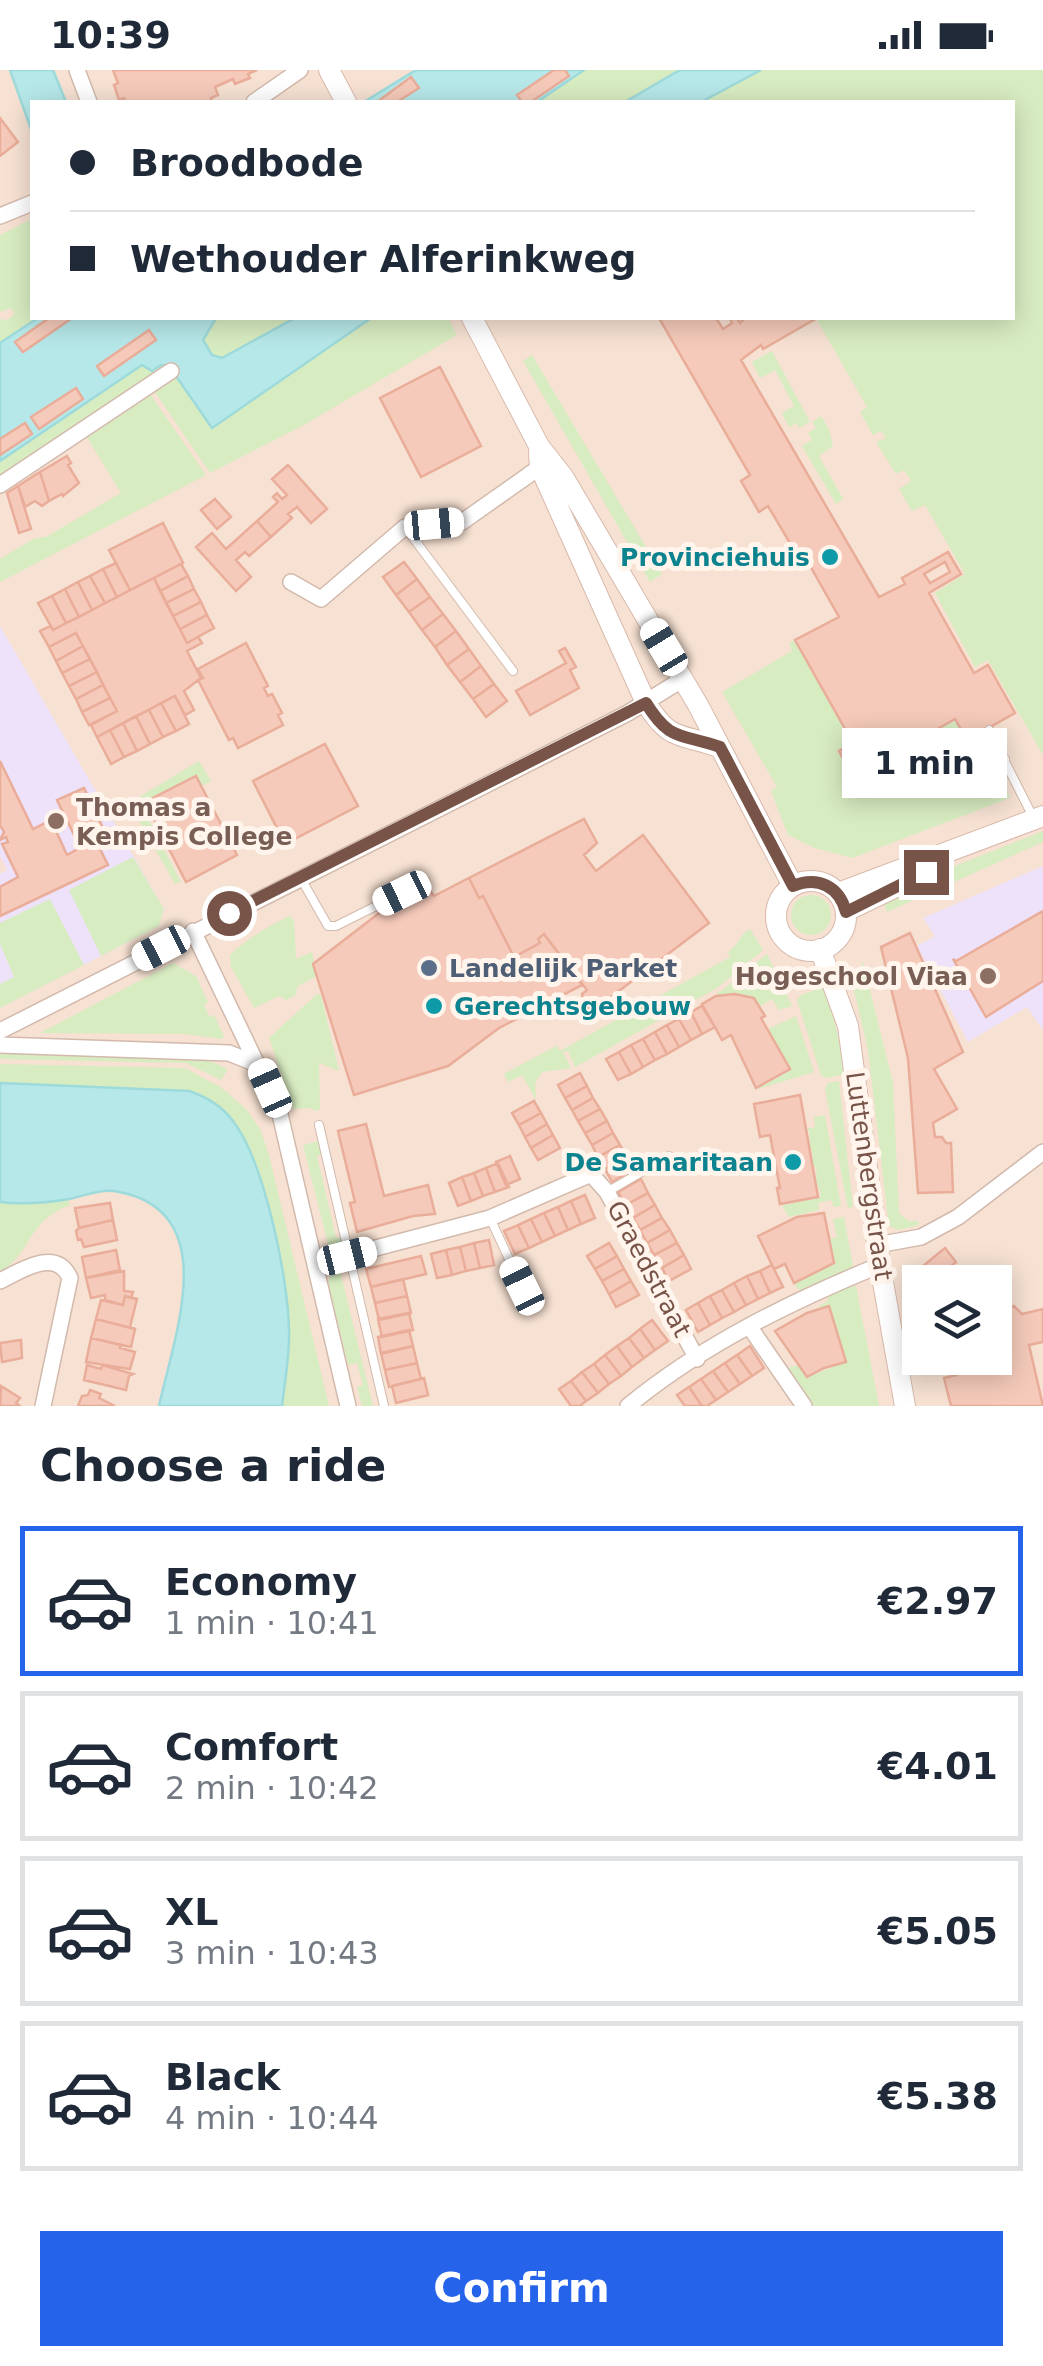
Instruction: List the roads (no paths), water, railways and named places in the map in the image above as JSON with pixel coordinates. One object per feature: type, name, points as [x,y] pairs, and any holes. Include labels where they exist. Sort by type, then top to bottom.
[{"type":"main road","points":[[330,70],[345,100]]},
{"type":"main road","points":[[473,320],[539,457],[646,703],[659,724],[673,735],[720,747]]},
{"type":"main road","points":[[539,457],[564,478],[684,679],[793,886]]},
{"type":"main road","points":[[842,902],[926,872],[1040,821]]},
{"type":"main road","points":[[812,881],[831,887],[842,902],[842,931],[837,939],[820,949],[792,944],[779,929],[776,920],[780,900],[793,886],[812,881]]},
{"type":"main road","name":"Luttenbergstraat","points":[[820,949],[848,1026],[879,1255],[905,1406]]},
{"type":"street","points":[[77,70],[88,100]]},
{"type":"street","points":[[257,100],[300,70]]},
{"type":"street","points":[[0,216],[30,204]]},
{"type":"street","points":[[0,485],[170,371]]},
{"type":"street","points":[[291,582],[321,599],[405,526],[462,522],[539,457]]},
{"type":"street","points":[[0,1031],[646,703],[684,679]]},
{"type":"street","points":[[193,931],[280,1110],[348,1406]]},
{"type":"street","points":[[0,1045],[229,1053],[260,1065]]},
{"type":"street","points":[[628,1406],[749,1326],[958,1217],[1043,1152]]},
{"type":"street","name":"Graedstraat","points":[[315,1264],[427,1228],[490,1218],[591,1174],[607,1192],[697,1359]]},
{"type":"street","points":[[0,1281],[32,1266],[55,1261],[62,1264],[70,1278],[43,1406]]},
{"type":"street","points":[[749,1326],[804,1406]]},
{"type":"lane","points":[[405,526],[513,671]]},
{"type":"lane","points":[[989,730],[1040,821]]},
{"type":"lane","points":[[936,739],[959,765],[987,768],[1005,759]]},
{"type":"lane","points":[[300,877],[328,926],[336,926],[402,893]]},
{"type":"lane","points":[[318,1126],[384,1406]]},
{"type":"lane","points":[[607,1192],[669,1156]]},
{"type":"lane","points":[[490,1218],[522,1286]]},
{"type":"water","points":[[10,70],[53,70],[65,100],[30,100],[30,126]]},
{"type":"water","points":[[416,70],[584,70],[540,100],[367,100]]},
{"type":"water","points":[[680,70],[761,70],[705,100],[628,100]]},
{"type":"water","points":[[35,320],[215,320],[203,340],[212,355],[222,358],[291,320],[368,320],[212,428],[169,366],[161,365],[152,371],[142,365],[0,461],[0,343]]},
{"type":"water","points":[[0,1083],[189,1091],[214,1103],[229,1116],[255,1163],[279,1251],[289,1329],[282,1406],[159,1406],[181,1312],[184,1279],[181,1248],[170,1222],[148,1202],[114,1191],[43,1202],[0,1202]]},
{"type":"place","name":"Provinciehuis","points":[[830,557]]},
{"type":"place","name":"Thomas a Kempis College","points":[[56,821]]},
{"type":"place","name":"Landelijk Parket","points":[[429,968]]},
{"type":"place","name":"Hogeschool Viaa","points":[[988,976]]},
{"type":"place","name":"Gerechtsgebouw","points":[[434,1006]]},
{"type":"place","name":"De Samaritaan","points":[[793,1162]]}]
